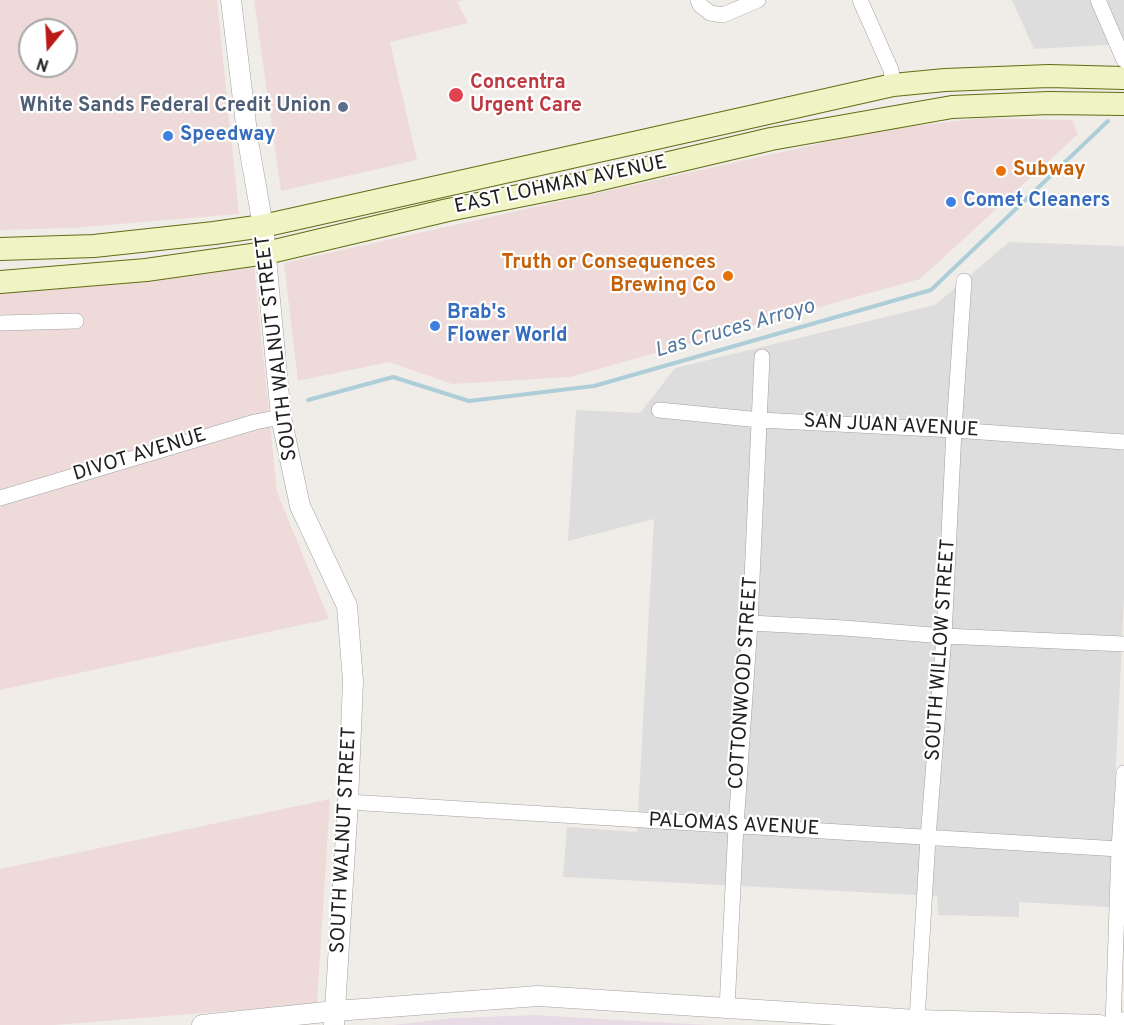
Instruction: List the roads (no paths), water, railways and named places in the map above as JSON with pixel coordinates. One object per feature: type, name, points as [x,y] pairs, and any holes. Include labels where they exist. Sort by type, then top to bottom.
[{"type":"main road","name":"EAST LOHMAN AVENUE","points":[[0,249],[94,246],[263,226],[893,85],[945,80],[1049,76],[1124,78]]},
{"type":"main road","name":"EAST LOHMAN AVENUE","points":[[0,282],[171,267],[266,253],[448,210],[584,183],[836,126],[952,107],[1049,103],[1124,104]]},
{"type":"main road","points":[[94,246],[99,274]]},
{"type":"street","name":"SOUTH WALNUT STREET","points":[[231,0],[248,141],[263,226],[282,417],[300,506],[347,606],[353,681],[335,1018]]},
{"type":"street","points":[[698,0],[700,5],[710,13],[723,15],[758,0]]},
{"type":"street","points":[[860,0],[891,70],[893,85]]},
{"type":"street","points":[[1098,0],[1124,60]]},
{"type":"street","name":"SOUTH WILLOW STREET","points":[[917,1020],[944,636],[964,281]]},
{"type":"street","points":[[0,323],[76,321]]},
{"type":"street","name":"COTTONWOOD STREET","points":[[727,1009],[736,826],[750,623],[762,357]]},
{"type":"street","name":"SAN JUAN AVENUE","points":[[659,410],[760,420],[1124,442]]},
{"type":"street","name":"DIVOT AVENUE","points":[[0,498],[244,426],[282,417]]},
{"type":"street","points":[[750,623],[844,627],[944,636],[1124,644]]},
{"type":"street","points":[[1124,773],[1119,849],[1114,1025],[1124,1022]]},
{"type":"street","name":"PALOMAS AVENUE","points":[[348,802],[1119,849]]},
{"type":"street","points":[[202,1025],[335,1018],[538,996],[917,1020],[1100,1025]]},
{"type":"waterway","name":"Las Cruces Arroyo","points":[[308,400],[393,377],[469,401],[594,386],[931,290],[1108,121]]},
{"type":"place","name":"Concentra Urgent Care","points":[[456,95]]},
{"type":"place","name":"White Sands Federal Credit Union","points":[[343,107]]},
{"type":"place","name":"Speedway","points":[[168,136]]},
{"type":"place","name":"Subway","points":[[1001,171]]},
{"type":"place","name":"Comet Cleaners","points":[[951,202]]},
{"type":"place","name":"Truth or Consequences Brewing Co","points":[[728,276]]},
{"type":"place","name":"Brab's Flower World","points":[[435,326]]}]
